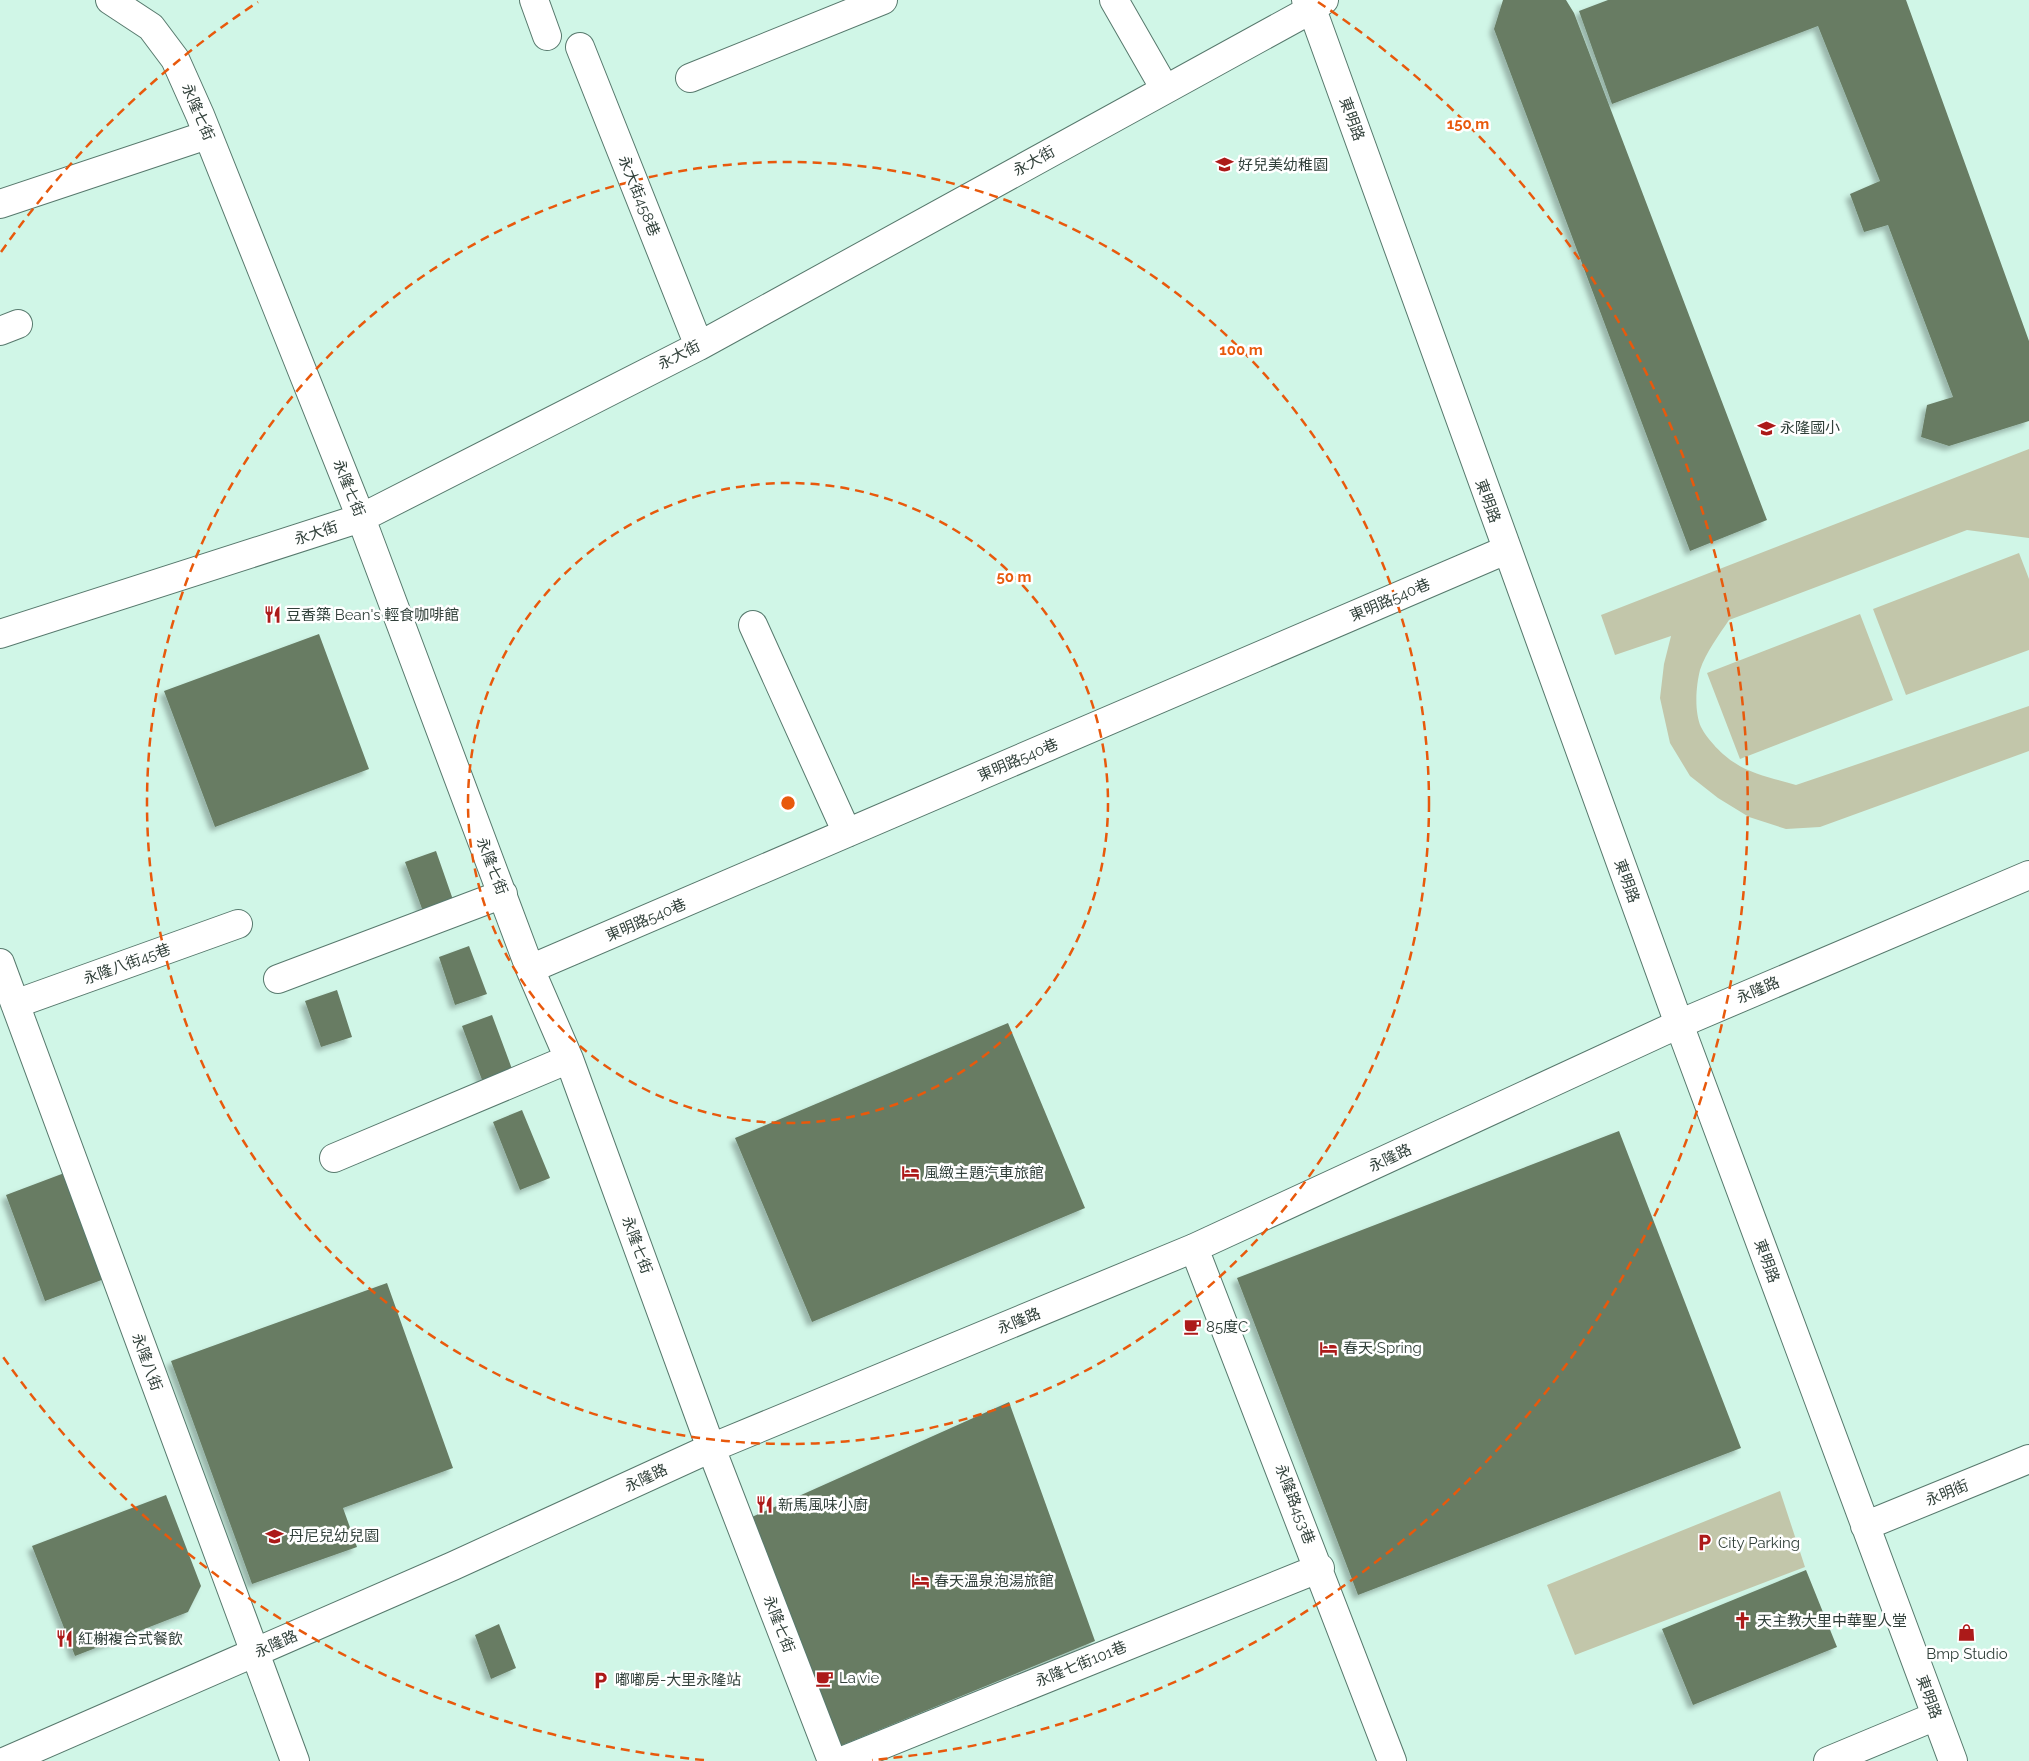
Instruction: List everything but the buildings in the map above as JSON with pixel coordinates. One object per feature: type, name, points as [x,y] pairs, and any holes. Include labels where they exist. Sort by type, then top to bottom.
[{"type":"street","name":"永隆七街","points":[[110,0],[152,27],[175,58],[207,135],[361,518],[530,969],[568,1059],[711,1448],[832,1761]]},
{"type":"street","points":[[534,0],[547,36]]},
{"type":"street","points":[[690,78],[883,0]]},
{"type":"street","points":[[1114,0],[1164,90]]},
{"type":"street","name":"永大街","points":[[0,634],[361,518],[699,346],[1164,90],[1314,3]]},
{"type":"street","name":"東明路","points":[[1314,3],[1506,550],[1679,1024],[1953,1761]]},
{"type":"street","name":"永大街458巷","points":[[580,47],[699,346]]},
{"type":"street","points":[[0,204],[207,135]]},
{"type":"street","name":"東明路540巷","points":[[530,969],[1506,550]]},
{"type":"street","points":[[753,625],[848,833]]},
{"type":"street","name":"永隆路","points":[[6,1761],[454,1566],[711,1448],[1194,1248],[1679,1024],[2029,875]]},
{"type":"street","points":[[278,979],[503,894]]},
{"type":"street","name":"永隆八街45巷","points":[[15,1004],[238,924]]},
{"type":"street","name":"永隆八街","points":[[0,963],[253,1654],[295,1761]]},
{"type":"street","points":[[334,1158],[568,1059]]},
{"type":"street","name":"永隆路453巷","points":[[1194,1248],[1320,1568],[1392,1761]]},
{"type":"street","name":"永明街","points":[[1865,1526],[2029,1459]]},
{"type":"street","name":"永隆七街101巷","points":[[842,1761],[1320,1568]]},
{"type":"street","points":[[1828,1761],[1936,1716]]},
{"type":"green space","points":[[2029,449],[2029,538],[1967,530],[1729,620],[1713,644],[1700,670],[1696,698],[1697,714],[1701,727],[1711,742],[1725,756],[1749,771],[1796,785],[2029,706],[2029,751],[1820,827],[1786,829],[1749,817],[1718,798],[1690,776],[1670,743],[1660,698],[1664,664],[1671,636],[1615,655],[1601,615]]},
{"type":"green space","points":[[2019,553],[2029,579],[2029,650],[1906,695],[1873,609]]},
{"type":"green space","points":[[1860,614],[1893,700],[1740,759],[1707,673]]},
{"type":"green space","points":[[1780,1491],[1805,1567],[1575,1655],[1547,1585]]},
{"type":"place","name":"好兒美幼稚園","points":[[1224,165]]},
{"type":"place","name":"永隆國小","points":[[1766,428]]},
{"type":"place","name":"豆香築 Bean's 輕食咖啡館","points":[[272,615]]},
{"type":"place","name":"風緻主題汽車旅館","points":[[910,1173]]},
{"type":"place","name":"85度C","points":[[1192,1327]]},
{"type":"place","name":"春天 Spring","points":[[1329,1348]]},
{"type":"place","name":"新馬風味小廚","points":[[764,1505]]},
{"type":"place","name":"丹尼兒幼兒園","points":[[275,1536]]},
{"type":"place","name":"City Parking","points":[[1704,1543]]},
{"type":"place","name":"春天溫泉泡湯旅館","points":[[920,1581]]},
{"type":"place","name":"天主教大里中華聖人堂","points":[[1743,1621]]},
{"type":"place","name":"Bmp Studio","points":[[1967,1633]]},
{"type":"place","name":"紅榭複合式餐飲","points":[[64,1639]]},
{"type":"place","name":"La vie","points":[[825,1678]]},
{"type":"place","name":"嘟嘟房-大里永隆站","points":[[601,1680]]}]
